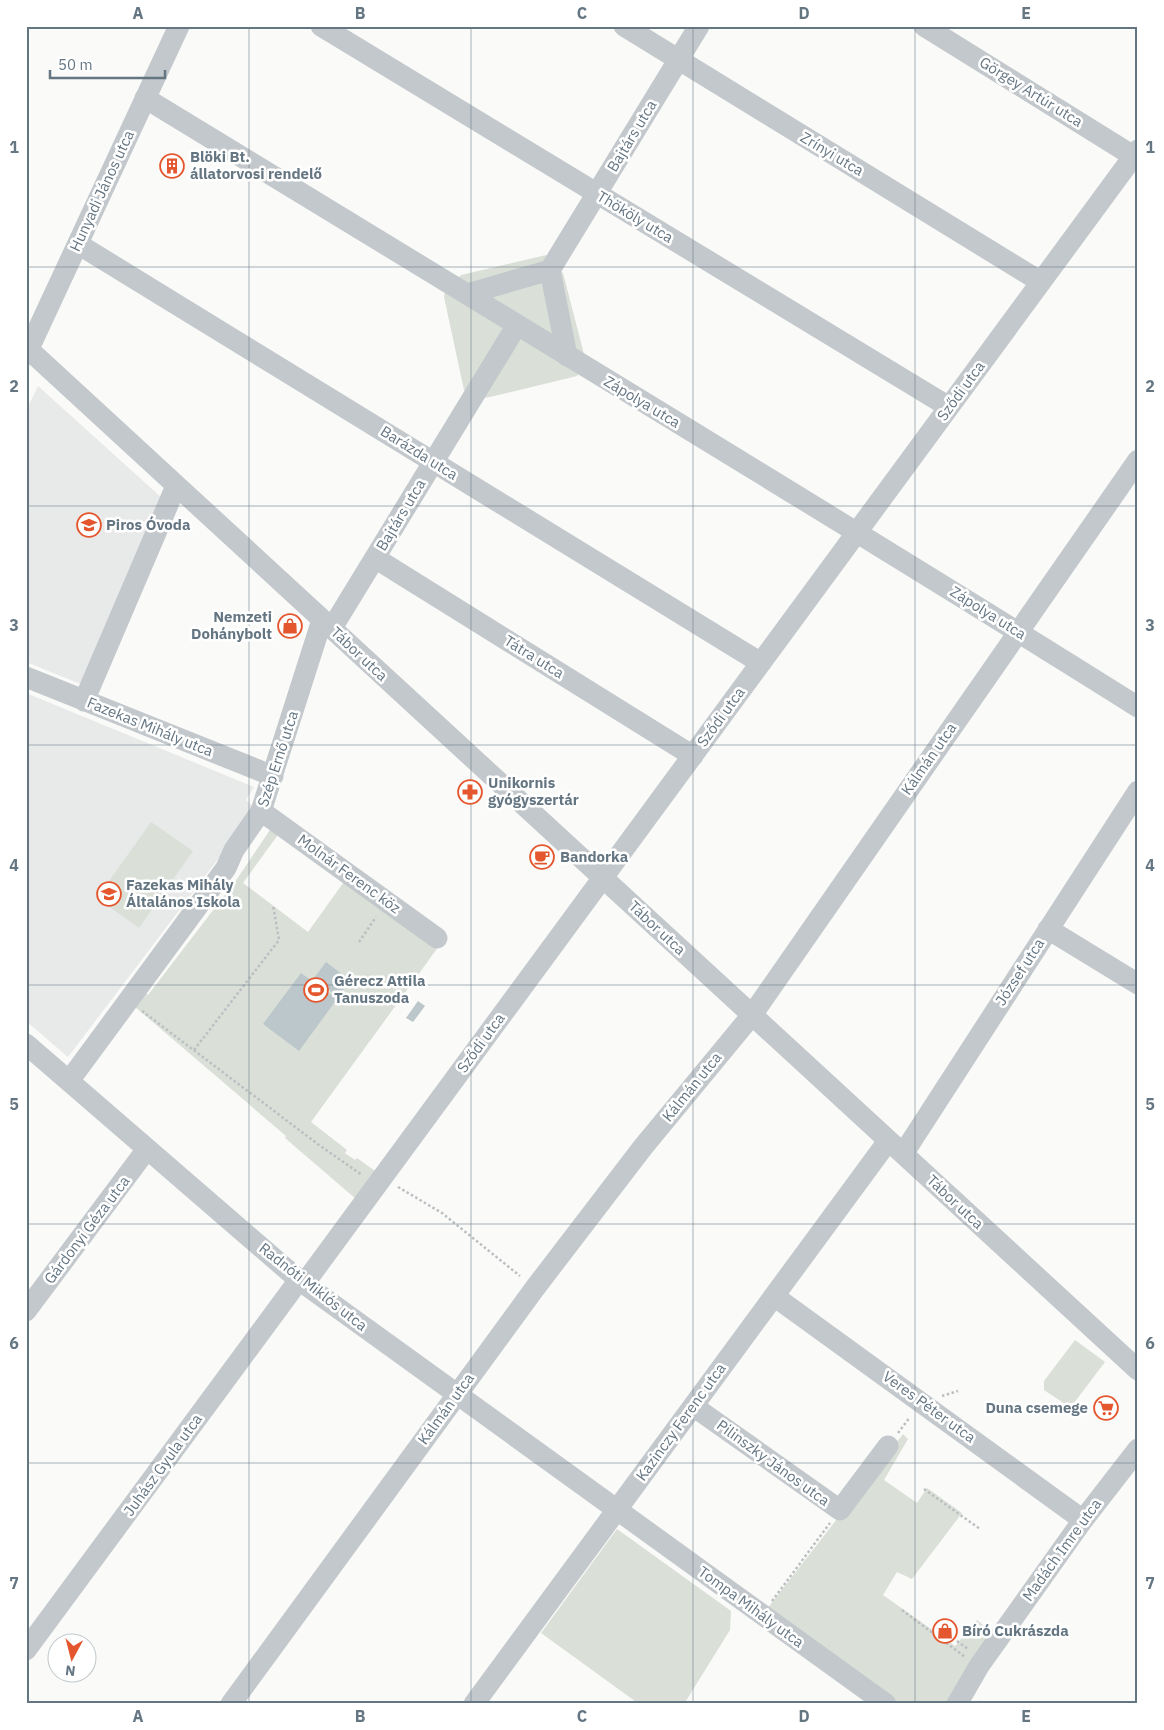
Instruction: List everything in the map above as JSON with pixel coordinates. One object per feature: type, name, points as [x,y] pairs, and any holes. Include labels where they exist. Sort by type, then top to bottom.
[{"type":"street","name":"Hunyadi János utca","points":[[27,351],[178,26]]},
{"type":"street","name":"Thököly utca","points":[[321,26],[949,407]]},
{"type":"street","name":"Zrínyi utca","points":[[624,26],[1041,282]]},
{"type":"street","name":"Bajtárs utca","points":[[550,270],[699,26]]},
{"type":"street","name":"Görgey Artúr utca","points":[[924,26],[1136,155]]},
{"type":"street","name":"Zápolya utca","points":[[145,98],[857,532],[1138,707]]},
{"type":"street","name":"Sződi utca","points":[[302,1282],[382,1178],[1136,155]]},
{"type":"street","name":"Barázda utca","points":[[78,244],[761,663]]},
{"type":"street","points":[[467,294],[550,270],[567,356]]},
{"type":"street","name":"Bajtárs utca","points":[[327,624],[375,558],[517,325]]},
{"type":"street","name":"Tábor utca","points":[[27,351],[327,624],[1138,1370]]},
{"type":"street","name":"Kálmán utca","points":[[231,1704],[535,1288],[643,1147],[752,1015],[1138,460]]},
{"type":"street","points":[[84,701],[176,486]]},
{"type":"street","name":"Tátra utca","points":[[375,558],[692,756]]},
{"type":"street","name":"Szép Ernő utca","points":[[69,1081],[226,868],[234,850],[262,811],[327,624]]},
{"type":"street","name":"Fazekas Mihály utca","points":[[26,677],[273,776]]},
{"type":"street","name":"József utca","points":[[895,1147],[1048,929],[1138,791]]},
{"type":"street","name":"Molnár Ferenc köz","points":[[262,811],[437,938]]},
{"type":"street","points":[[1048,929],[1138,984]]},
{"type":"street","name":"Radnóti Miklós utca","points":[[26,1044],[302,1282],[617,1510]]},
{"type":"street","name":"Kazinczy Ferenc utca","points":[[477,1703],[774,1296],[895,1147]]},
{"type":"street","name":"Gárdonyi Géza utca","points":[[26,1311],[147,1149]]},
{"type":"street","name":"Juhász Gyula utca","points":[[26,1650],[302,1282]]},
{"type":"street","name":"Veres Péter utca","points":[[774,1296],[1083,1520]]},
{"type":"street","name":"Pilinszky János utca","points":[[694,1406],[840,1510],[888,1446]]},
{"type":"street","name":"Madách Imre utca","points":[[957,1704],[971,1661],[1138,1449]]},
{"type":"street","name":"Tompa Mihály utca","points":[[617,1510],[886,1704]]},
{"type":"path","points":[[359,942],[387,902]]},
{"type":"path","points":[[194,1050],[280,940],[273,905]]},
{"type":"path","points":[[128,1001],[363,1175],[382,1178],[442,1213],[535,1288]]},
{"type":"path","points":[[888,1446],[921,1402]]},
{"type":"path","points":[[924,1489],[980,1529]]},
{"type":"path","points":[[762,1614],[840,1510]]},
{"type":"path","points":[[902,1610],[971,1661]]},
{"type":"path","points":[[957,1641],[968,1649],[971,1661]]},
{"type":"shaded area","points":[[546,255],[563,273],[585,358],[583,368],[577,376],[490,397],[482,398],[464,390],[444,297],[445,292],[461,275]]},
{"type":"shaded area","name":"Piros Óvoda","points":[[38,386],[163,499],[83,685],[26,662],[26,411]]},
{"type":"shaded area","name":"Fazekas Mihály Általános Iskola","points":[[26,693],[254,787],[246,800],[256,809],[68,1057],[26,1021]]},
{"type":"shaded area","points":[[151,822],[193,851],[139,928],[97,898]]},
{"type":"shaded area","points":[[272,827],[280,832],[243,883],[308,932],[346,879],[439,946],[311,1122],[347,1150],[345,1153],[355,1160],[357,1158],[375,1171],[356,1199],[285,1138],[286,1136],[134,1006],[144,992],[148,995],[237,879]]},
{"type":"shaded area","points":[[326,962],[350,980],[338,997],[314,978]]},
{"type":"shaded area","points":[[301,973],[337,999],[299,1051],[263,1024]]},
{"type":"shaded area","points":[[418,1001],[425,1006],[413,1022],[406,1018]]},
{"type":"shaded area","points":[[1075,1340],[1105,1362],[1074,1403],[1065,1404],[1044,1390],[1044,1381]]},
{"type":"shaded area","points":[[903,1434],[908,1439],[884,1480],[917,1503],[927,1488],[962,1513],[912,1579],[897,1572],[883,1595],[955,1646],[977,1620],[993,1633],[950,1704],[900,1704],[767,1609]]},
{"type":"shaded area","points":[[617,1529],[731,1611],[730,1630],[684,1704],[639,1704],[541,1633]]},
{"type":"place","name":"Blöki Bt. állatorvosi rendelő","points":[[172,166]]},
{"type":"place","name":"Piros Óvoda","points":[[89,525]]},
{"type":"place","name":"Nemzeti Dohánybolt","points":[[290,626]]},
{"type":"place","name":"Unikornis gyógyszertár","points":[[470,792]]},
{"type":"place","name":"Bandorka","points":[[542,857]]},
{"type":"place","name":"Fazekas Mihály Általános Iskola","points":[[109,894]]},
{"type":"place","name":"Gérecz Attila Tanuszoda","points":[[316,990]]},
{"type":"place","name":"Duna csemege","points":[[1106,1408]]},
{"type":"place","name":"Bíró Cukrászda","points":[[945,1631]]}]
